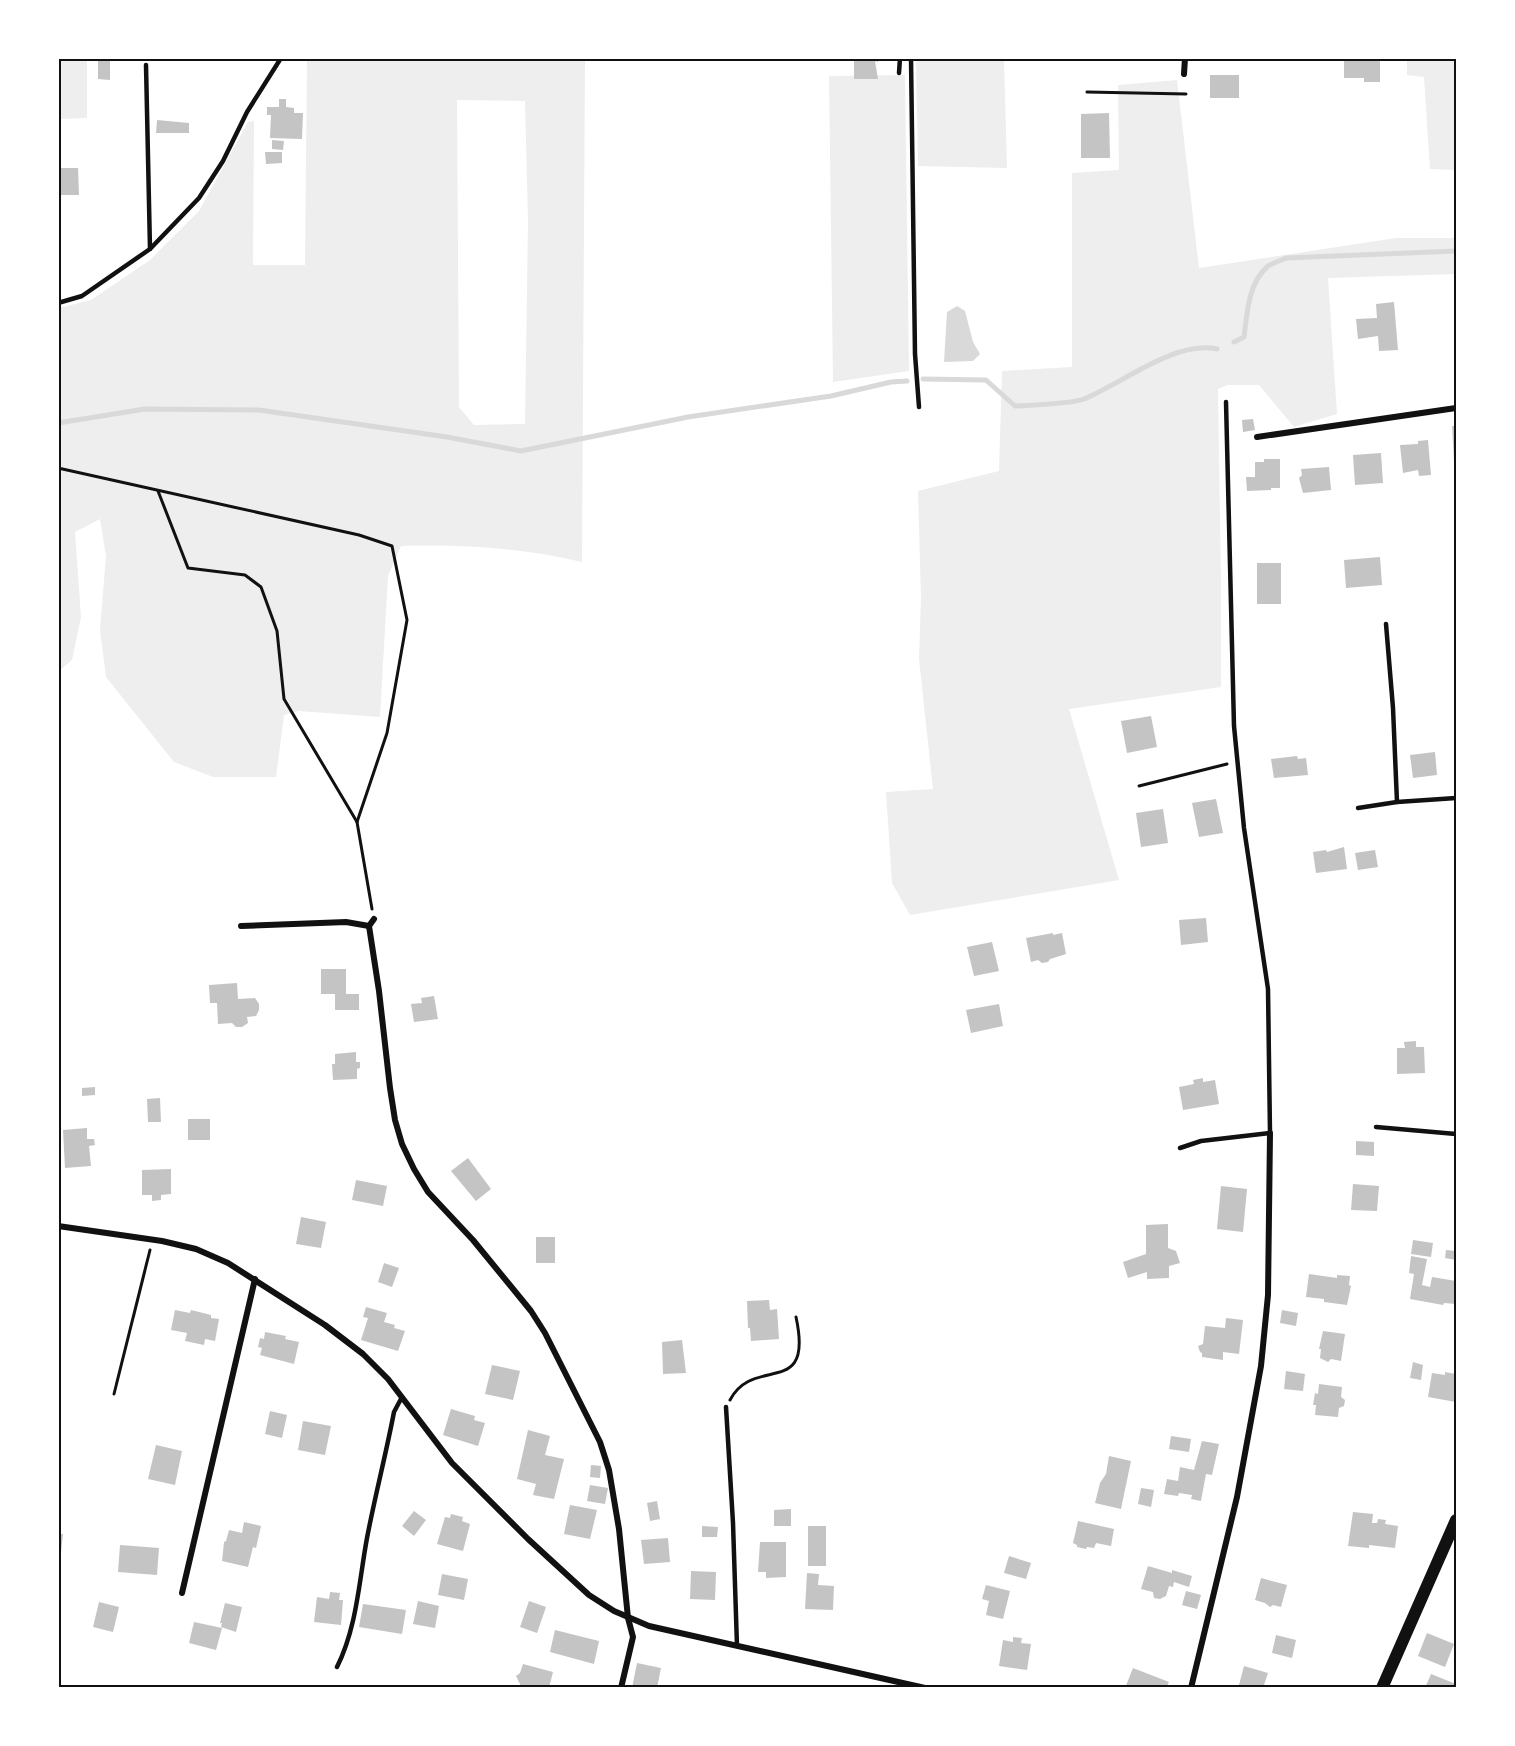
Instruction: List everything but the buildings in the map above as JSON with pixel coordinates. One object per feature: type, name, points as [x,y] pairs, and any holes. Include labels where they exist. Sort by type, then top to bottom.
[{"type":"main road","points":[[1382,1688],[1456,1520]]},
{"type":"street","points":[[1184,74],[1185,58]]},
{"type":"street","points":[[1257,437],[1456,408]]},
{"type":"street","points":[[374,919],[369,926],[392,1099],[402,1144],[428,1192],[480,1247],[531,1311],[545,1333],[600,1442],[609,1470],[619,1529],[628,1618],[633,1636],[621,1688]]},
{"type":"street","points":[[241,926],[346,922],[369,926]]},
{"type":"street","points":[[1191,1688],[1238,1497],[1262,1366],[1268,1295],[1270,1133]]},
{"type":"street","points":[[58,1226],[152,1239],[196,1250],[228,1263],[325,1325],[363,1354],[388,1379],[452,1463],[494,1507],[589,1595],[628,1618],[649,1626],[926,1688]]},
{"type":"street","points":[[182,1593],[255,1279]]},
{"type":"lane","points":[[58,303],[82,296],[150,249],[200,198],[223,161],[247,112],[281,58]]},
{"type":"lane","points":[[899,73],[900,58]]},
{"type":"lane","points":[[911,58],[915,354],[920,407]]},
{"type":"lane","points":[[146,65],[150,249]]},
{"type":"lane","points":[[1180,1148],[1201,1141],[1270,1133],[1268,989],[1244,828],[1234,726],[1227,402]]},
{"type":"lane","points":[[1386,624],[1393,708],[1397,802]]},
{"type":"lane","points":[[1358,808],[1397,802],[1456,798]]},
{"type":"lane","points":[[1376,1127],[1456,1134]]},
{"type":"lane","points":[[337,1667],[345,1652],[353,1623],[368,1535],[394,1412],[402,1397]]},
{"type":"lane","points":[[726,1407],[737,1646]]},
{"type":"path","points":[[1087,92],[1186,94]]},
{"type":"path","points":[[58,468],[359,536],[392,546],[407,620],[387,733],[357,822]]},
{"type":"path","points":[[158,490],[188,568],[245,575],[261,587],[277,631],[284,699],[357,822],[374,919]]},
{"type":"path","points":[[1139,786],[1237,762]]},
{"type":"path","points":[[114,1394],[152,1239]]},
{"type":"path","points":[[726,1407],[732,1395],[749,1380],[777,1374],[790,1368],[797,1359],[801,1337],[796,1317]]},
{"type":"shaded area","points":[[58,59],[87,59],[87,118],[59,119]]},
{"type":"shaded area","points":[[307,59],[585,59],[582,562],[537,553],[492,548],[401,546],[388,576],[380,717],[299,711],[284,715],[276,777],[213,777],[174,762],[106,677],[100,630],[106,556],[100,519],[75,532],[81,617],[72,660],[59,671],[59,308],[91,300],[150,260],[199,211],[248,122],[254,121],[253,265],[305,265]],"holes":[[[457,100],[525,101],[528,222],[525,424],[474,425],[459,407]]]},
{"type":"shaded area","points":[[916,59],[1004,59],[1007,168],[918,166]]},
{"type":"shaded area","points":[[1407,59],[1456,59],[1456,170],[1430,169],[1424,77],[1407,75]]},
{"type":"shaded area","points":[[905,75],[909,371],[833,382],[829,76]]},
{"type":"shaded area","points":[[1177,80],[1199,268],[1396,238],[1456,238],[1456,274],[1328,278],[1337,414],[1294,427],[1259,385],[1228,385],[1218,389],[1221,687],[1069,709],[1119,880],[910,915],[892,883],[886,792],[933,789],[919,659],[921,597],[918,491],[999,471],[1002,371],[1072,367],[1072,173],[1119,170],[1118,85]]},
{"type":"shaded area","points":[[957,306],[965,311],[973,342],[980,354],[973,361],[944,362],[947,312]]},
{"type":"waterway","points":[[1234,342],[1244,337],[1250,299],[1256,281],[1268,266],[1286,258],[1456,251]]},
{"type":"waterway","points":[[923,379],[986,380],[1015,406],[1061,403],[1084,399],[1149,365],[1184,351],[1201,348],[1217,349]]},
{"type":"waterway","points":[[58,423],[145,409],[259,410],[447,437],[521,451],[688,417],[831,396],[891,382],[907,381]]}]
